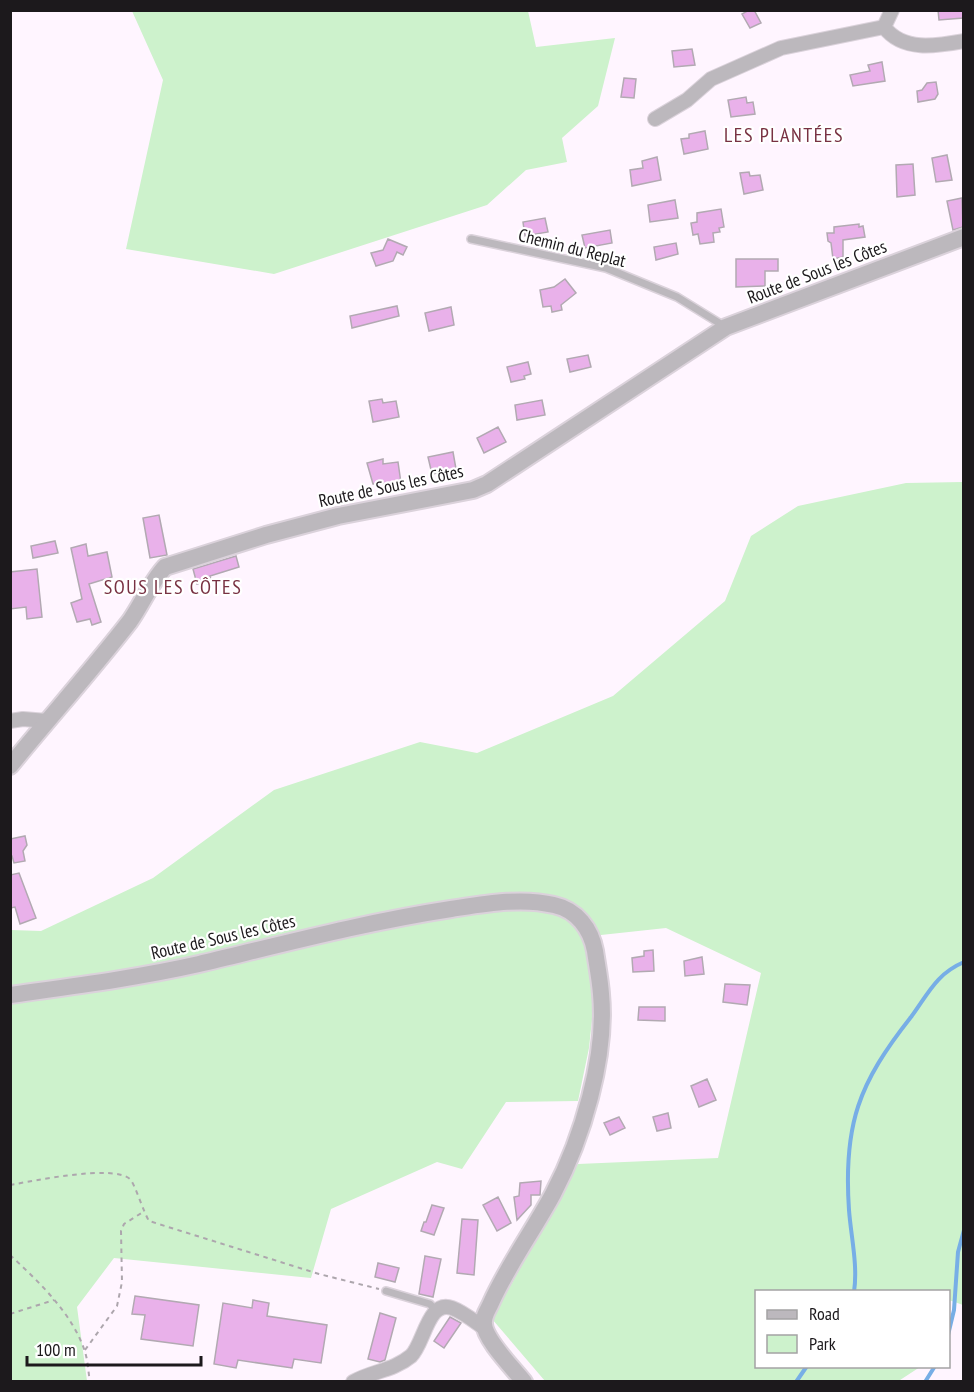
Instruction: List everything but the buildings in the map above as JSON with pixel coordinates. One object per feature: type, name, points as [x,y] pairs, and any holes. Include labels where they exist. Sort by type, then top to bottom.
[{"type":"street","points":[[885,27],[892,10]]},
{"type":"street","points":[[885,27],[892,37],[910,45],[963,41]]},
{"type":"street","points":[[654,119],[687,100],[711,79],[781,48],[885,27]]},
{"type":"street","name":"Route de Sous les Côtes","points":[[10,766],[131,619],[157,575],[165,567],[266,535],[328,519],[473,490],[497,478],[726,327],[963,237]]},
{"type":"street","points":[[10,721],[23,719],[47,721]]},
{"type":"street","name":"Route de Sous les Côtes","points":[[10,995],[105,982],[197,964],[348,928],[425,913],[517,902],[537,902],[567,909],[588,929],[594,947],[602,995],[598,1058],[583,1120],[569,1157],[553,1193],[503,1276],[484,1318],[484,1328]]},
{"type":"street","points":[[353,1382],[365,1374],[396,1366],[413,1353],[420,1343],[429,1319],[441,1308],[451,1307],[484,1328],[524,1382]]},
{"type":"lane","name":"Chemin du Replat","points":[[471,239],[606,268],[677,297],[726,327]]},
{"type":"lane","points":[[386,1291],[430,1304],[436,1311]]},
{"type":"path","points":[[10,1185],[58,1177],[113,1172],[132,1180],[143,1212],[149,1221],[319,1274],[386,1291]]},
{"type":"path","points":[[85,1350],[117,1306],[122,1282],[121,1231],[124,1224],[143,1212]]},
{"type":"path","points":[[10,1255],[54,1299],[85,1350],[90,1382]]},
{"type":"path","points":[[10,1314],[54,1299]]},
{"type":"green space","points":[[132,11],[528,11],[536,47],[615,38],[598,106],[562,138],[567,162],[526,170],[487,205],[274,274],[126,249],[163,80]]},
{"type":"green space","points":[[963,482],[963,1305],[950,1300],[950,1290],[755,1290],[755,1368],[918,1368],[897,1382],[545,1381],[492,1319],[578,1164],[718,1158],[761,973],[666,928],[601,935],[589,1048],[578,1101],[506,1102],[462,1169],[437,1162],[331,1209],[311,1278],[114,1258],[77,1307],[87,1381],[11,1382],[11,930],[41,931],[153,878],[274,790],[420,742],[477,753],[613,696],[725,601],[751,536],[798,506],[906,483]]},
{"type":"waterway","points":[[854,1290],[855,1261],[848,1180],[852,1129],[858,1106],[879,1063],[928,993],[946,972],[964,962]]},
{"type":"waterway","points":[[950,1327],[954,1310],[958,1252],[964,1230]]},
{"type":"waterway","points":[[796,1382],[806,1368]]},
{"type":"waterway","points":[[925,1382],[934,1368]]},
{"type":"district","name":"LES PLANTÉES","points":[[784,135]]},
{"type":"district","name":"SOUS LES CÔTES","points":[[173,587]]}]
